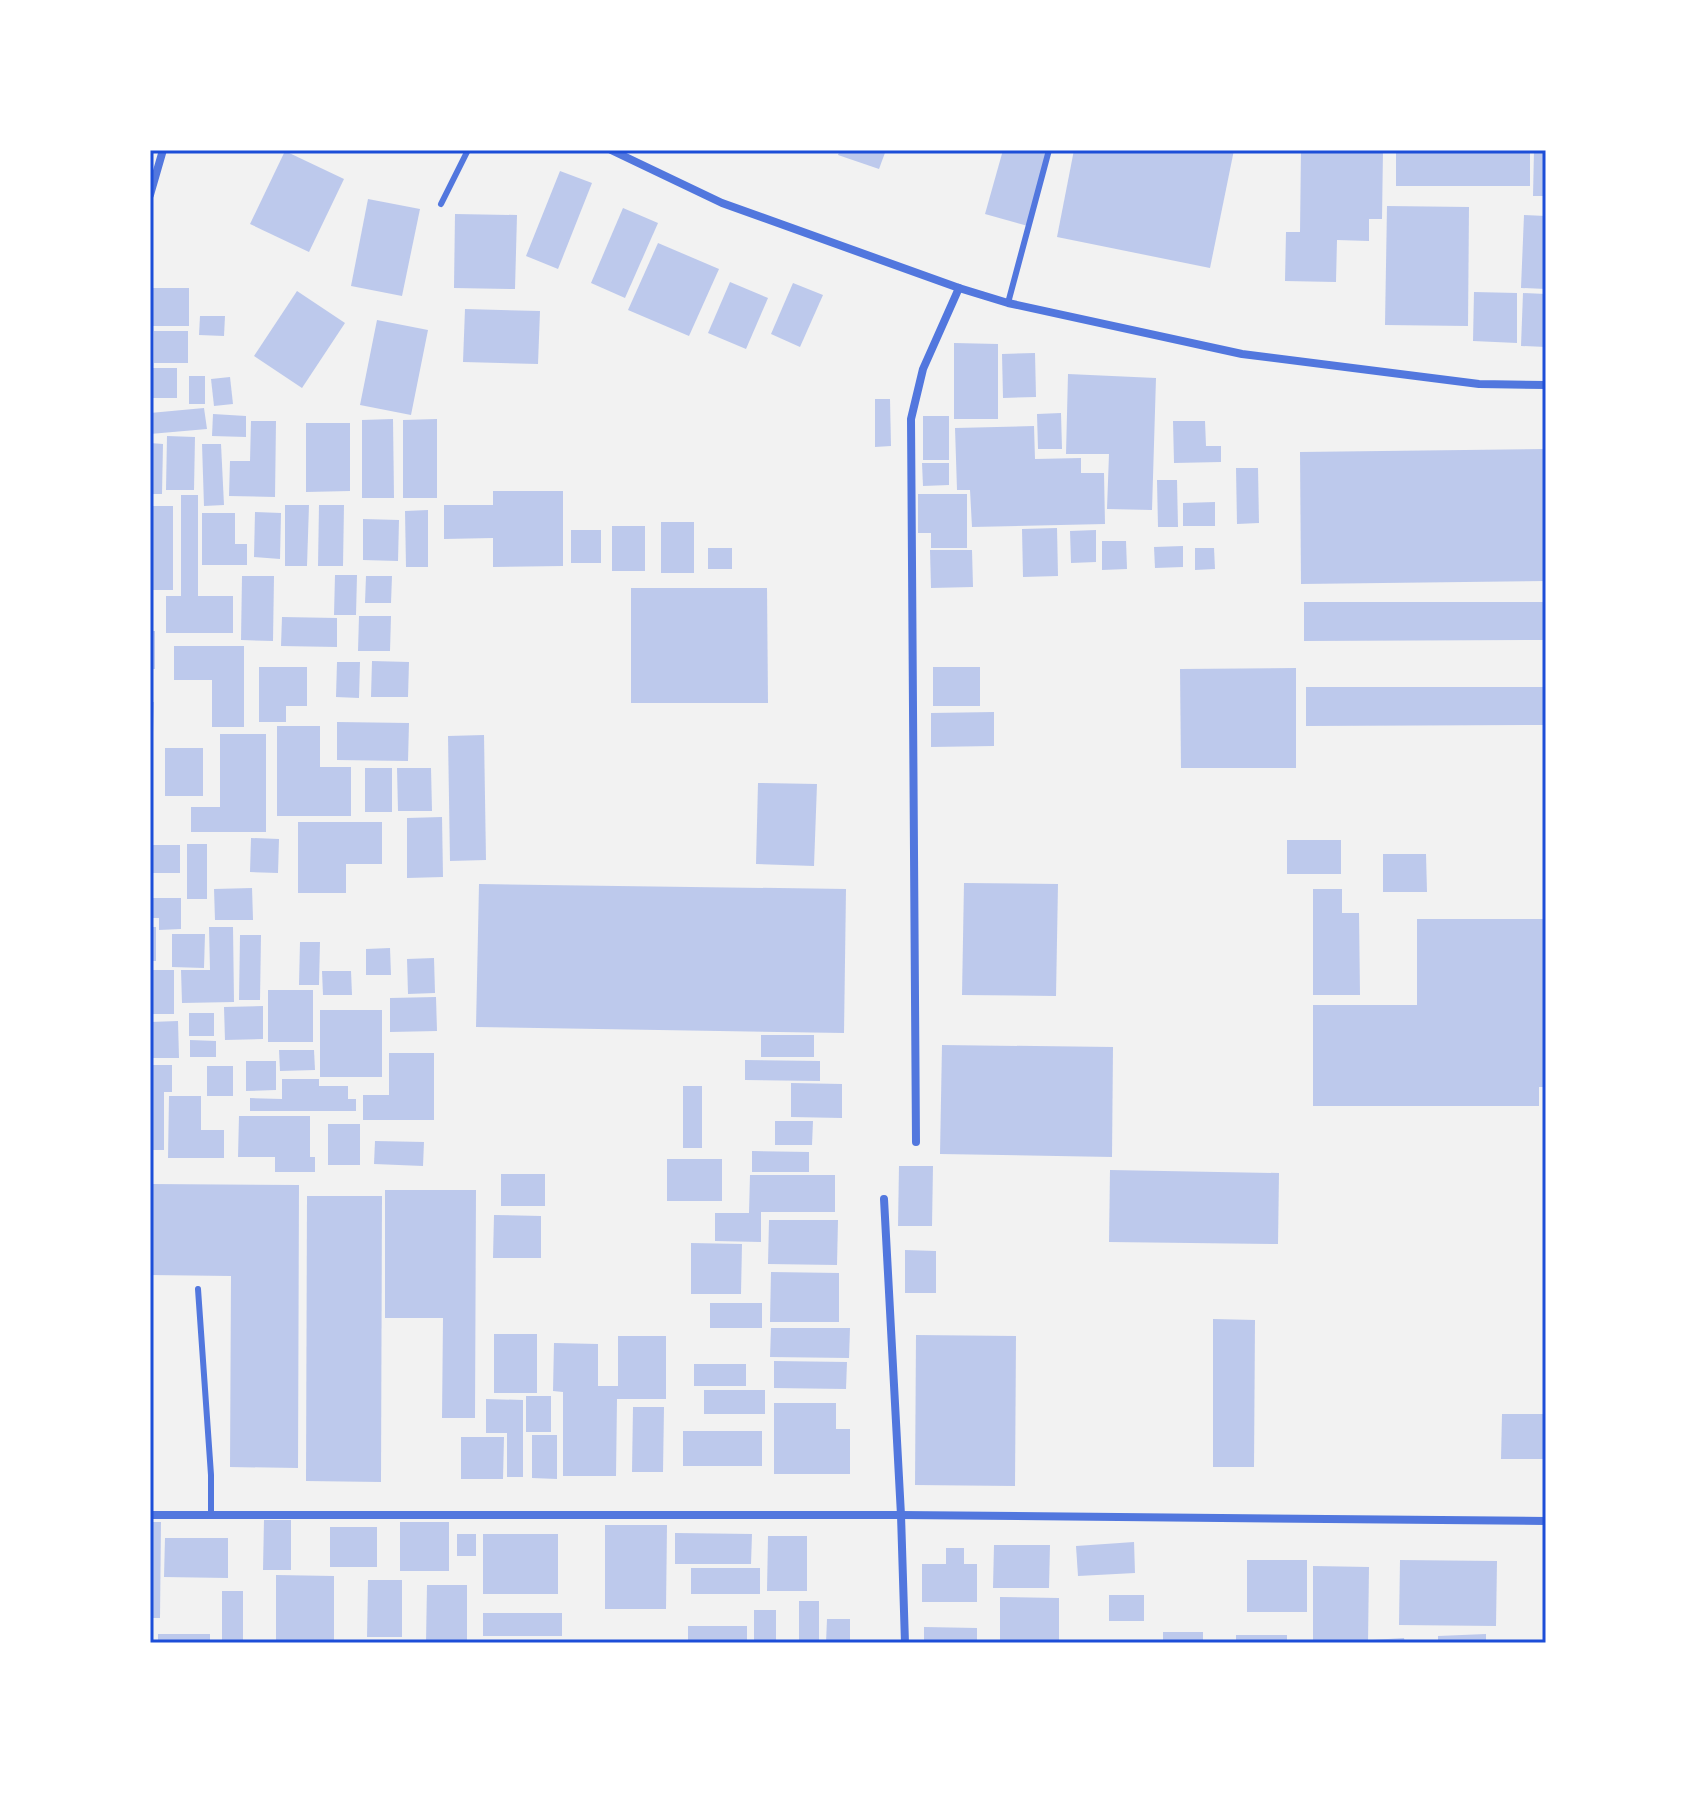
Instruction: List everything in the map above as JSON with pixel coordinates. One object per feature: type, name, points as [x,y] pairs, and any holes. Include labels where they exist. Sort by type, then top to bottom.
[{"type":"street","points":[[150,195],[163,150]]},
{"type":"street","points":[[611,150],[722,203],[1008,303],[1242,354],[1479,384],[1546,385]]},
{"type":"street","points":[[916,1142],[911,419],[923,369],[959,288]]},
{"type":"street","points":[[884,1199],[905,1643]]},
{"type":"street","points":[[150,1515],[901,1515],[1546,1521]]},
{"type":"lane","points":[[441,204],[468,150]]},
{"type":"lane","points":[[1008,303],[1049,150]]},
{"type":"lane","points":[[198,1289],[211,1515]]},
{"type":"building","points":[[840,150],[886,150],[879,169],[838,155]]},
{"type":"building","points":[[1003,150],[1048,151],[1028,226],[985,214]]},
{"type":"building","points":[[1074,150],[1234,150],[1210,268],[1057,237]]},
{"type":"building","points":[[1301,150],[1383,150],[1382,219],[1369,219],[1369,241],[1337,240],[1336,282],[1285,281],[1286,232],[1300,232]]},
{"type":"building","points":[[1396,150],[1530,150],[1530,186],[1396,186]]},
{"type":"building","points":[[1534,150],[1546,150],[1546,196],[1533,196]]},
{"type":"building","points":[[285,151],[344,179],[309,252],[250,224]]},
{"type":"building","points":[[560,171],[592,183],[558,269],[526,256]]},
{"type":"building","points":[[368,199],[420,209],[402,296],[351,286]]},
{"type":"building","points":[[1387,206],[1469,207],[1468,326],[1385,325]]},
{"type":"building","points":[[623,208],[658,223],[625,298],[591,283]]},
{"type":"building","points":[[455,214],[517,215],[515,289],[454,288]]},
{"type":"building","points":[[1524,215],[1546,216],[1546,289],[1521,288]]},
{"type":"building","points":[[658,243],[719,269],[689,336],[628,310]]},
{"type":"building","points":[[730,282],[768,298],[746,349],[708,333]]},
{"type":"building","points":[[793,283],[823,295],[800,347],[771,334]]},
{"type":"building","points":[[150,288],[189,288],[189,326],[150,326]]},
{"type":"building","points":[[297,291],[345,323],[302,388],[254,356]]},
{"type":"building","points":[[1474,292],[1517,293],[1517,343],[1473,341]]},
{"type":"building","points":[[1523,293],[1546,294],[1546,347],[1521,346]]},
{"type":"building","points":[[465,309],[540,311],[538,364],[463,362]]},
{"type":"building","points":[[200,316],[225,316],[224,336],[199,335]]},
{"type":"building","points":[[377,320],[428,330],[411,415],[360,405]]},
{"type":"building","points":[[154,331],[188,331],[188,363],[154,363]]},
{"type":"building","points":[[954,343],[998,344],[998,419],[954,419]]},
{"type":"building","points":[[1035,353],[1036,397],[1003,398],[1002,354]]},
{"type":"building","points":[[150,368],[177,368],[177,398],[150,398]]},
{"type":"building","points":[[1068,374],[1156,378],[1152,510],[1107,509],[1109,454],[1066,454]]},
{"type":"building","points":[[189,376],[205,376],[205,404],[189,404]]},
{"type":"building","points":[[230,377],[233,404],[214,406],[211,379]]},
{"type":"building","points":[[875,399],[890,399],[891,446],[875,447]]},
{"type":"building","points":[[204,408],[207,429],[150,434],[150,413]]},
{"type":"building","points":[[1061,413],[1062,449],[1038,449],[1037,414]]},
{"type":"building","points":[[213,414],[246,416],[246,437],[212,436]]},
{"type":"building","points":[[923,416],[949,416],[949,460],[923,460]]},
{"type":"building","points":[[393,419],[394,498],[362,498],[362,420]]},
{"type":"building","points":[[437,419],[437,498],[403,498],[403,420]]},
{"type":"building","points":[[251,421],[276,421],[275,497],[229,496],[230,461],[250,461]]},
{"type":"building","points":[[1173,421],[1205,421],[1206,446],[1221,446],[1221,462],[1174,463]]},
{"type":"building","points":[[306,423],[350,423],[350,491],[306,492]]},
{"type":"building","points":[[1034,426],[1035,459],[1081,458],[1081,473],[1104,473],[1105,524],[972,527],[970,490],[957,490],[955,428]]},
{"type":"building","points":[[167,436],[195,437],[194,490],[166,490]]},
{"type":"building","points":[[150,443],[163,444],[162,494],[150,494]]},
{"type":"building","points":[[202,444],[221,444],[224,505],[204,506]]},
{"type":"building","points":[[1546,449],[1546,581],[1301,584],[1300,452]]},
{"type":"building","points":[[922,463],[949,463],[949,485],[923,486]]},
{"type":"building","points":[[1236,468],[1258,468],[1259,523],[1237,524]]},
{"type":"building","points":[[1157,480],[1177,480],[1178,527],[1158,527]]},
{"type":"building","points":[[493,491],[563,491],[563,566],[493,567],[493,538],[444,539],[444,505],[493,505]]},
{"type":"building","points":[[918,494],[967,494],[967,548],[931,548],[931,533],[918,533]]},
{"type":"building","points":[[181,495],[198,495],[198,596],[233,596],[233,633],[166,633],[166,596],[181,596]]},
{"type":"building","points":[[1215,502],[1215,526],[1183,526],[1183,503]]},
{"type":"building","points":[[285,505],[309,505],[307,566],[285,566]]},
{"type":"building","points":[[319,505],[344,505],[343,566],[318,566]]},
{"type":"building","points":[[150,506],[173,506],[173,590],[150,590]]},
{"type":"building","points":[[428,510],[428,567],[406,567],[405,511]]},
{"type":"building","points":[[255,512],[281,513],[280,559],[254,557]]},
{"type":"building","points":[[202,513],[235,513],[235,544],[247,544],[247,565],[202,565]]},
{"type":"building","points":[[363,519],[399,520],[398,561],[363,560]]},
{"type":"building","points":[[661,522],[694,522],[694,573],[661,573]]},
{"type":"building","points":[[612,526],[645,526],[645,571],[612,571]]},
{"type":"building","points":[[1057,528],[1058,576],[1023,577],[1022,529]]},
{"type":"building","points":[[571,530],[601,530],[601,563],[571,563]]},
{"type":"building","points":[[1096,530],[1096,562],[1071,563],[1070,531]]},
{"type":"building","points":[[1102,541],[1126,541],[1127,569],[1102,570]]},
{"type":"building","points":[[1183,546],[1183,567],[1155,568],[1154,547]]},
{"type":"building","points":[[708,548],[732,548],[732,569],[708,569]]},
{"type":"building","points":[[1195,548],[1214,548],[1215,569],[1195,570]]},
{"type":"building","points":[[930,550],[972,550],[973,587],[931,588]]},
{"type":"building","points":[[335,575],[357,575],[356,615],[334,615]]},
{"type":"building","points":[[242,576],[274,576],[273,641],[241,640]]},
{"type":"building","points":[[366,576],[392,576],[391,603],[365,603]]},
{"type":"building","points":[[631,588],[767,588],[768,703],[631,703]]},
{"type":"building","points":[[1304,602],[1546,602],[1546,640],[1304,641]]},
{"type":"building","points":[[359,616],[391,616],[390,651],[358,651]]},
{"type":"building","points":[[282,617],[337,618],[337,647],[281,646]]},
{"type":"building","points":[[150,631],[155,631],[155,669],[150,669]]},
{"type":"building","points":[[174,646],[244,646],[244,727],[212,727],[212,680],[174,680]]},
{"type":"building","points":[[372,661],[409,662],[408,697],[371,697]]},
{"type":"building","points":[[337,662],[360,662],[359,698],[336,697]]},
{"type":"building","points":[[259,667],[307,667],[307,706],[286,706],[286,722],[259,722]]},
{"type":"building","points":[[933,667],[980,667],[980,706],[933,706]]},
{"type":"building","points":[[1296,668],[1296,768],[1181,768],[1180,669]]},
{"type":"building","points":[[1306,687],[1546,687],[1546,725],[1306,726]]},
{"type":"building","points":[[150,702],[154,702],[153,732],[150,732]]},
{"type":"building","points":[[994,712],[994,746],[931,747],[931,713]]},
{"type":"building","points":[[337,722],[409,723],[408,761],[337,760]]},
{"type":"building","points":[[277,726],[320,726],[320,767],[351,767],[351,816],[277,816]]},
{"type":"building","points":[[220,734],[266,734],[266,832],[191,832],[191,807],[220,807]]},
{"type":"building","points":[[484,735],[486,860],[450,861],[448,736]]},
{"type":"building","points":[[165,748],[203,748],[203,796],[165,796]]},
{"type":"building","points":[[365,768],[392,768],[392,812],[365,812]]},
{"type":"building","points":[[397,768],[431,768],[432,811],[398,811]]},
{"type":"building","points":[[758,783],[817,784],[814,866],[756,864]]},
{"type":"building","points":[[442,817],[443,877],[407,878],[407,818]]},
{"type":"building","points":[[298,822],[382,822],[382,864],[346,864],[346,893],[298,893]]},
{"type":"building","points":[[251,838],[279,839],[278,873],[250,872]]},
{"type":"building","points":[[1287,840],[1341,840],[1341,874],[1287,874]]},
{"type":"building","points":[[187,844],[207,844],[207,899],[187,899]]},
{"type":"building","points":[[150,845],[180,845],[180,873],[150,873]]},
{"type":"building","points":[[1383,854],[1426,854],[1427,892],[1383,892]]},
{"type":"building","points":[[964,883],[1058,884],[1056,996],[962,995]]},
{"type":"building","points":[[479,884],[846,889],[844,1033],[476,1027]]},
{"type":"building","points":[[252,888],[253,920],[215,920],[214,889]]},
{"type":"building","points":[[1313,889],[1342,889],[1342,913],[1359,913],[1360,995],[1313,995]]},
{"type":"building","points":[[150,898],[181,898],[181,929],[159,930],[159,918],[150,918]]},
{"type":"building","points":[[1417,919],[1546,919],[1546,1087],[1539,1087],[1539,1106],[1313,1106],[1313,1005],[1417,1005]]},
{"type":"building","points":[[150,927],[156,927],[156,961],[150,961]]},
{"type":"building","points":[[209,927],[233,927],[234,1002],[182,1003],[181,970],[210,970]]},
{"type":"building","points":[[172,934],[205,934],[204,968],[172,967]]},
{"type":"building","points":[[240,935],[261,935],[260,1000],[239,1000]]},
{"type":"building","points":[[300,942],[320,942],[319,985],[299,985]]},
{"type":"building","points":[[390,948],[391,975],[366,975],[366,949]]},
{"type":"building","points":[[434,958],[435,993],[408,994],[407,959]]},
{"type":"building","points":[[150,970],[174,970],[174,1014],[150,1014]]},
{"type":"building","points":[[322,971],[351,971],[352,995],[323,995]]},
{"type":"building","points":[[268,990],[313,990],[313,1042],[268,1042]]},
{"type":"building","points":[[436,997],[437,1031],[390,1032],[390,998]]},
{"type":"building","points":[[263,1006],[263,1039],[225,1040],[224,1007]]},
{"type":"building","points":[[320,1010],[382,1010],[382,1077],[320,1077]]},
{"type":"building","points":[[189,1013],[214,1013],[214,1036],[189,1036]]},
{"type":"building","points":[[178,1021],[179,1058],[150,1058],[150,1022]]},
{"type":"building","points":[[761,1035],[814,1035],[814,1057],[761,1057]]},
{"type":"building","points":[[190,1040],[216,1041],[216,1057],[190,1057]]},
{"type":"building","points":[[942,1045],[1113,1047],[1112,1157],[940,1154]]},
{"type":"building","points":[[279,1050],[314,1050],[315,1070],[280,1071]]},
{"type":"building","points":[[389,1053],[434,1053],[434,1120],[363,1120],[363,1095],[389,1095]]},
{"type":"building","points":[[745,1060],[820,1061],[820,1081],[745,1080]]},
{"type":"building","points":[[246,1061],[276,1061],[276,1090],[246,1091]]},
{"type":"building","points":[[150,1065],[172,1065],[172,1092],[164,1092],[164,1150],[150,1150]]},
{"type":"building","points":[[207,1066],[233,1066],[233,1096],[207,1096]]},
{"type":"building","points":[[282,1079],[319,1079],[319,1086],[348,1086],[348,1099],[356,1099],[356,1111],[250,1111],[250,1098],[282,1099]]},
{"type":"building","points":[[791,1083],[842,1084],[842,1118],[791,1117]]},
{"type":"building","points":[[683,1086],[702,1086],[702,1148],[683,1148]]},
{"type":"building","points":[[169,1096],[201,1096],[201,1130],[224,1130],[224,1158],[168,1158]]},
{"type":"building","points":[[239,1116],[310,1116],[310,1157],[315,1157],[315,1172],[275,1172],[275,1157],[238,1157]]},
{"type":"building","points":[[775,1121],[813,1121],[812,1145],[775,1145]]},
{"type":"building","points":[[328,1124],[360,1124],[360,1165],[328,1165]]},
{"type":"building","points":[[375,1141],[424,1142],[423,1166],[374,1164]]},
{"type":"building","points":[[752,1151],[809,1152],[809,1172],[752,1172]]},
{"type":"building","points":[[667,1159],[722,1159],[722,1201],[667,1201]]},
{"type":"building","points":[[899,1166],[933,1166],[932,1226],[898,1226]]},
{"type":"building","points":[[1110,1170],[1279,1173],[1278,1244],[1109,1242]]},
{"type":"building","points":[[501,1174],[545,1174],[545,1206],[501,1206]]},
{"type":"building","points":[[750,1175],[835,1175],[835,1212],[761,1212],[761,1242],[715,1241],[715,1213],[749,1213]]},
{"type":"building","points":[[150,1184],[299,1185],[298,1468],[230,1467],[231,1276],[150,1275]]},
{"type":"building","points":[[385,1190],[476,1190],[475,1418],[442,1418],[443,1318],[385,1318]]},
{"type":"building","points":[[307,1196],[382,1196],[381,1482],[306,1481]]},
{"type":"building","points":[[494,1215],[541,1216],[541,1258],[493,1258]]},
{"type":"building","points":[[769,1220],[838,1220],[837,1265],[768,1264]]},
{"type":"building","points":[[691,1243],[742,1244],[741,1294],[691,1294]]},
{"type":"building","points":[[905,1250],[936,1251],[936,1293],[905,1293]]},
{"type":"building","points":[[771,1272],[839,1273],[839,1322],[770,1322]]},
{"type":"building","points":[[710,1303],[762,1303],[762,1328],[710,1328]]},
{"type":"building","points":[[1213,1319],[1255,1320],[1254,1467],[1213,1467]]},
{"type":"building","points":[[771,1328],[850,1328],[849,1358],[770,1357]]},
{"type":"building","points":[[494,1334],[537,1334],[537,1393],[494,1393]]},
{"type":"building","points":[[916,1335],[1016,1336],[1015,1486],[915,1485]]},
{"type":"building","points":[[618,1336],[666,1336],[666,1399],[617,1399],[616,1476],[563,1476],[563,1392],[553,1391],[554,1343],[598,1344],[598,1386],[618,1386]]},
{"type":"building","points":[[774,1361],[847,1362],[846,1389],[774,1388]]},
{"type":"building","points":[[694,1364],[746,1364],[746,1386],[694,1386]]},
{"type":"building","points":[[704,1390],[765,1390],[765,1414],[704,1414]]},
{"type":"building","points":[[526,1396],[551,1396],[551,1432],[526,1432]]},
{"type":"building","points":[[486,1399],[523,1400],[523,1477],[507,1477],[507,1433],[486,1433]]},
{"type":"building","points":[[774,1403],[836,1403],[836,1429],[850,1429],[850,1474],[774,1474]]},
{"type":"building","points":[[633,1407],[664,1407],[663,1472],[632,1472]]},
{"type":"building","points":[[1502,1414],[1546,1414],[1546,1459],[1501,1459]]},
{"type":"building","points":[[683,1431],[762,1431],[762,1466],[683,1466]]},
{"type":"building","points":[[532,1435],[557,1435],[557,1479],[532,1478]]},
{"type":"building","points":[[461,1437],[504,1437],[503,1479],[461,1479]]},
{"type":"building","points":[[264,1520],[291,1520],[291,1570],[263,1570]]},
{"type":"building","points":[[150,1522],[161,1522],[160,1618],[150,1618]]},
{"type":"building","points":[[400,1522],[449,1522],[449,1571],[400,1571]]},
{"type":"building","points":[[605,1525],[667,1525],[666,1609],[605,1609]]},
{"type":"building","points":[[330,1527],[377,1527],[377,1567],[330,1567]]},
{"type":"building","points":[[675,1533],[752,1534],[751,1564],[675,1564]]},
{"type":"building","points":[[457,1534],[476,1534],[476,1556],[457,1556]]},
{"type":"building","points":[[483,1534],[558,1534],[558,1594],[483,1594]]},
{"type":"building","points":[[768,1536],[807,1536],[807,1591],[767,1591]]},
{"type":"building","points":[[165,1538],[228,1538],[228,1578],[164,1577]]},
{"type":"building","points":[[1134,1542],[1135,1573],[1078,1576],[1076,1546]]},
{"type":"building","points":[[994,1545],[1050,1545],[1049,1588],[993,1588]]},
{"type":"building","points":[[946,1548],[964,1548],[964,1564],[977,1564],[977,1602],[922,1602],[922,1564],[946,1564]]},
{"type":"building","points":[[1247,1560],[1307,1560],[1307,1612],[1247,1612]]},
{"type":"building","points":[[1400,1560],[1497,1561],[1496,1626],[1399,1625]]},
{"type":"building","points":[[1313,1566],[1369,1567],[1368,1643],[1313,1643]]},
{"type":"building","points":[[691,1568],[760,1568],[760,1594],[691,1594]]},
{"type":"building","points":[[276,1575],[334,1576],[334,1640],[276,1640]]},
{"type":"building","points":[[368,1580],[402,1580],[402,1637],[367,1637]]},
{"type":"building","points":[[427,1585],[467,1585],[467,1643],[426,1643]]},
{"type":"building","points":[[222,1591],[243,1591],[243,1643],[222,1643]]},
{"type":"building","points":[[1109,1595],[1144,1595],[1144,1621],[1109,1621]]},
{"type":"building","points":[[1000,1597],[1059,1598],[1059,1643],[1000,1643]]},
{"type":"building","points":[[799,1601],[819,1601],[819,1643],[799,1643]]},
{"type":"building","points":[[754,1610],[776,1610],[776,1643],[754,1643]]},
{"type":"building","points":[[483,1613],[562,1613],[562,1636],[483,1636]]},
{"type":"building","points":[[827,1619],[850,1619],[850,1643],[826,1643]]},
{"type":"building","points":[[688,1626],[747,1626],[747,1643],[688,1643]]},
{"type":"building","points":[[924,1627],[977,1628],[977,1643],[924,1643]]},
{"type":"building","points":[[1163,1632],[1203,1632],[1203,1643],[1163,1643]]},
{"type":"building","points":[[158,1634],[210,1634],[210,1643],[158,1643]]},
{"type":"building","points":[[1486,1634],[1486,1643],[1438,1643],[1438,1636]]},
{"type":"building","points":[[1236,1635],[1287,1635],[1287,1643],[1236,1643]]},
{"type":"building","points":[[1404,1638],[1405,1643],[1372,1643],[1372,1640]]}]
